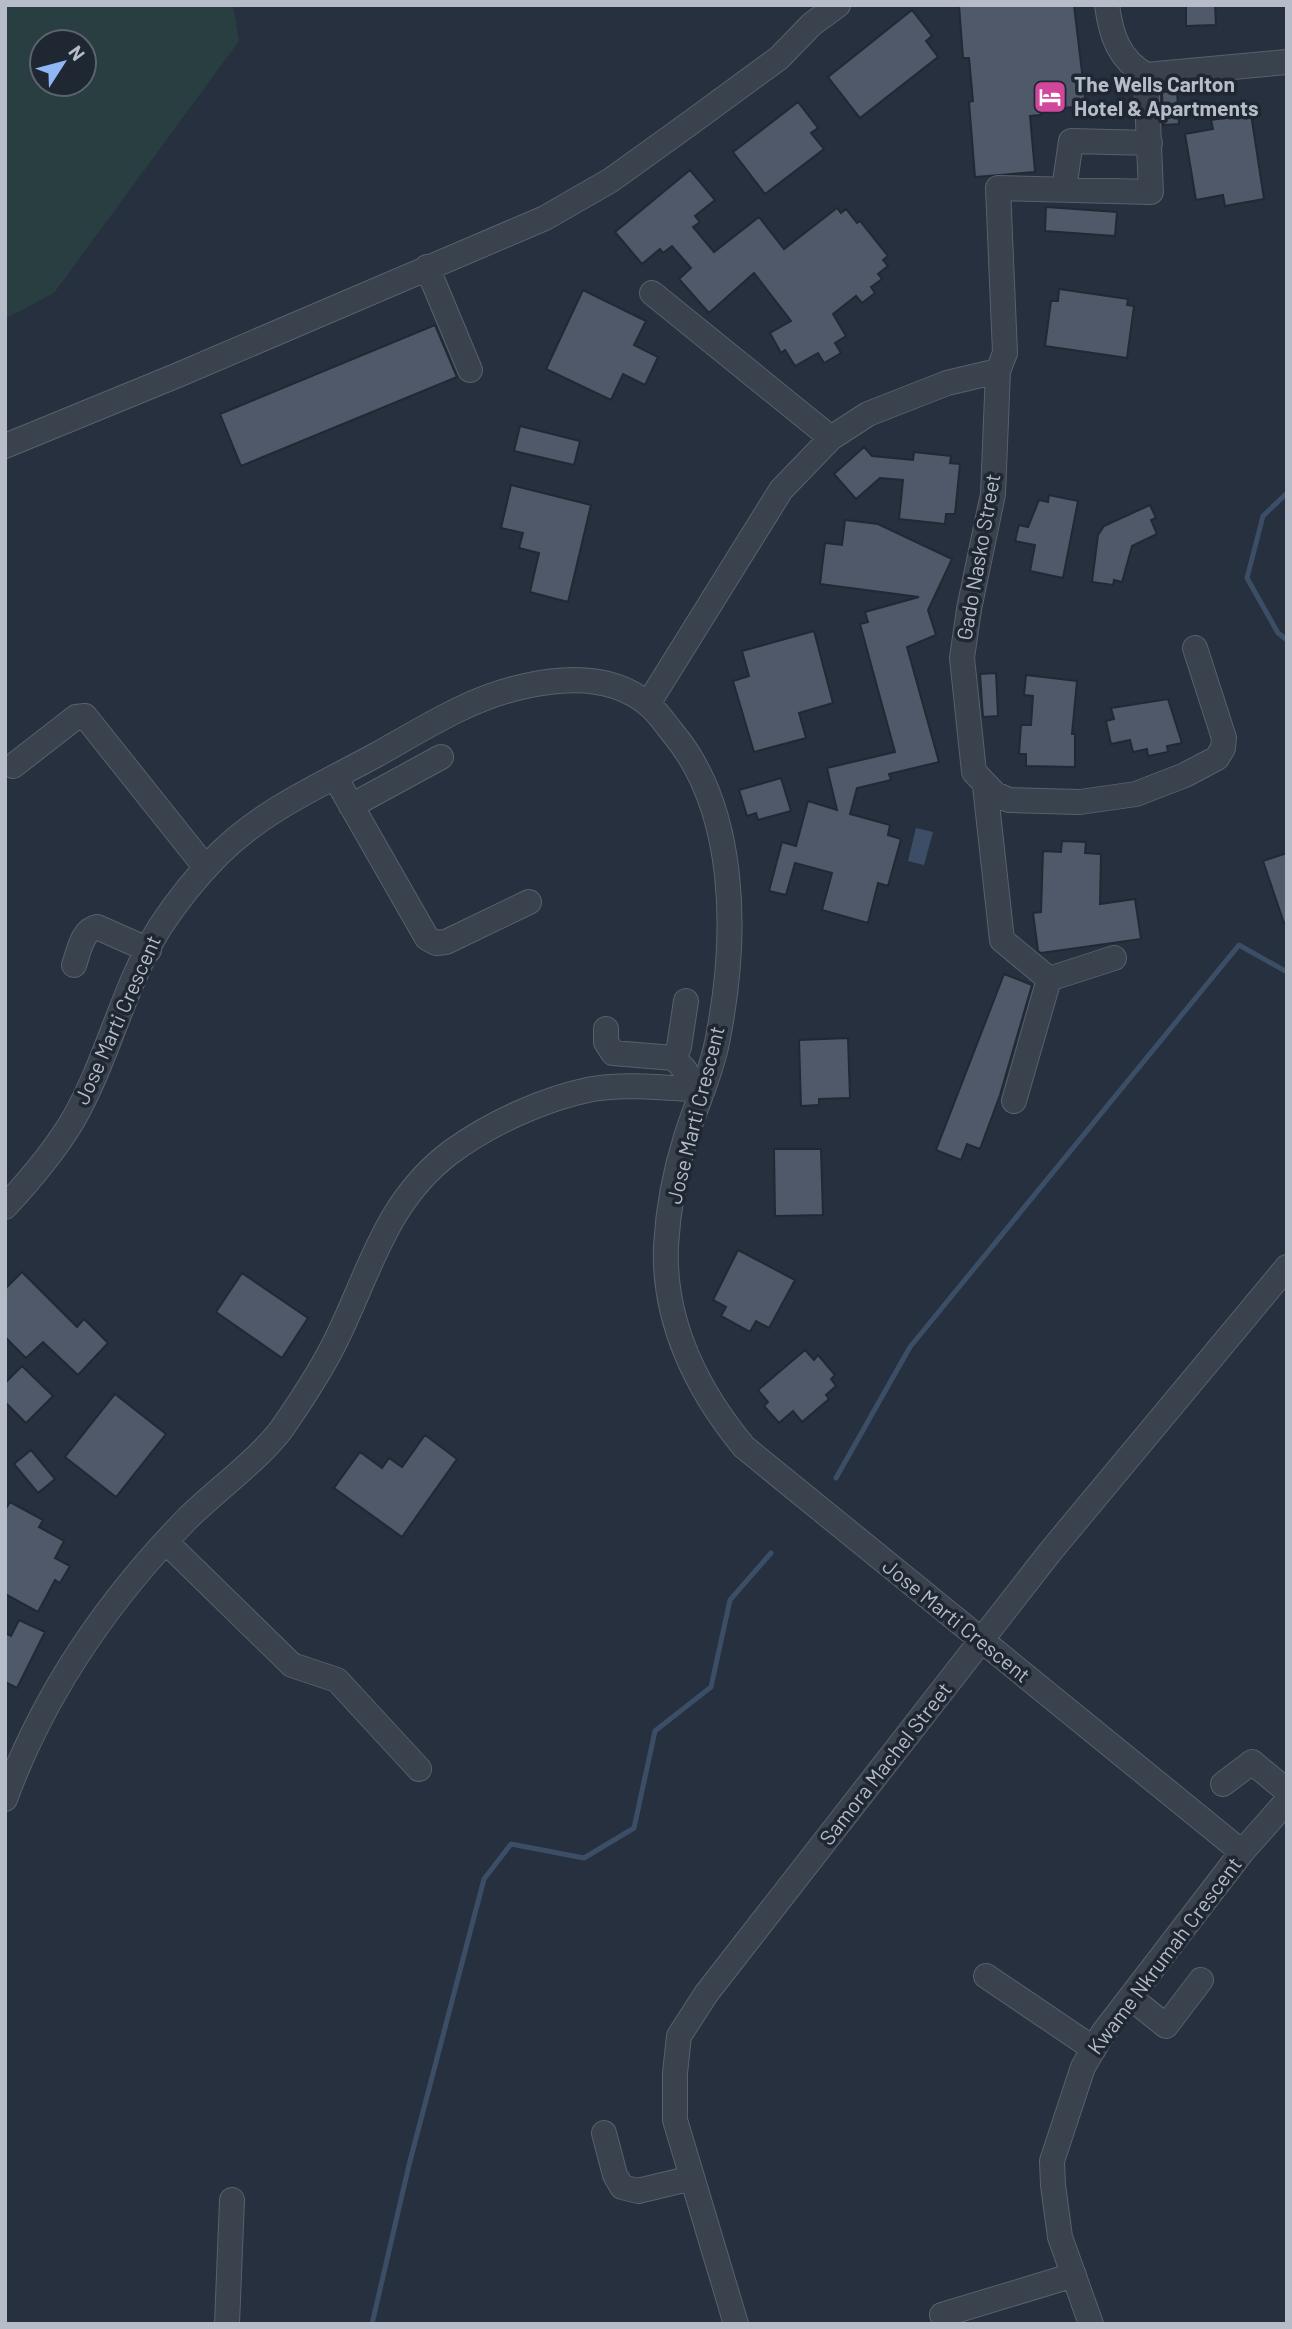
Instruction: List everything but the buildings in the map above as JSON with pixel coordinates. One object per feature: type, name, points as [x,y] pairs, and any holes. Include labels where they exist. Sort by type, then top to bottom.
[{"type":"street","points":[[5,446],[545,218],[611,180],[779,58],[812,24],[838,5]]},
{"type":"street","points":[[1107,5],[1117,47],[1130,66],[1146,75],[1287,62]]},
{"type":"street","points":[[1146,75],[1150,144],[1151,192],[1064,190],[1070,141],[1150,144]]},
{"type":"street","name":"Gado Nasko Street","points":[[1049,979],[1002,940],[985,786],[974,772],[962,658],[969,609],[993,494],[998,371],[1005,353],[998,188],[1064,190]]},
{"type":"street","points":[[427,267],[470,370]]},
{"type":"street","points":[[652,293],[831,438]]},
{"type":"street","points":[[648,704],[781,490],[831,438],[868,414],[947,383],[998,371]]},
{"type":"street","points":[[985,786],[1009,800],[1080,802],[1136,794],[1185,775],[1217,758],[1224,738],[1195,648]]},
{"type":"street","name":"Jose Marti Crescent","points":[[5,1208],[42,1166],[73,1120],[159,929],[206,868],[257,821],[486,695],[551,680],[600,682],[648,704],[681,742],[700,775],[717,814],[726,870],[725,978],[719,1033],[686,1137],[673,1190],[666,1248],[669,1299],[674,1322],[701,1383],[723,1422],[744,1447],[1242,1852]]},
{"type":"street","points":[[13,766],[76,717],[85,716],[206,868]]},
{"type":"street","points":[[351,806],[441,757]]},
{"type":"street","points":[[335,777],[427,938],[436,943],[446,942],[529,902]]},
{"type":"street","points":[[74,965],[90,928],[97,927],[149,950]]},
{"type":"street","points":[[1014,1101],[1049,979],[1114,958]]},
{"type":"street","points":[[674,1058],[679,1047],[686,1001]]},
{"type":"street","points":[[606,1029],[606,1042],[613,1053],[674,1058],[699,1090]]},
{"type":"street","points":[[5,1799],[22,1754],[83,1645],[135,1575],[280,1431],[338,1336],[381,1235],[416,1184],[452,1152],[503,1121],[553,1100],[594,1089],[699,1090]]},
{"type":"street","name":"Samora Machel Street","points":[[729,2321],[675,2120],[675,2073],[679,2036],[706,1994],[1050,1552],[1287,1267]]},
{"type":"street","points":[[166,1542],[292,1665],[337,1680],[419,1769]]},
{"type":"street","points":[[1223,1784],[1252,1762],[1287,1791]]},
{"type":"street","name":"Kwame Nkrumah Crescent","points":[[1091,2324],[1060,2236],[1052,2161],[1083,2067],[1131,1998],[1242,1852],[1287,1801]]},
{"type":"street","points":[[986,1976],[1094,2049]]},
{"type":"street","points":[[1131,1998],[1166,2026],[1201,1980]]},
{"type":"street","points":[[604,2133],[615,2175],[622,2187],[638,2191],[692,2178]]},
{"type":"street","points":[[227,2324],[232,2200]]},
{"type":"street","points":[[942,2315],[1074,2275]]},
{"type":"green space","points":[[5,5],[233,5],[239,41],[54,293],[5,319]]},
{"type":"water","points":[[916,828],[933,832],[924,865],[908,861]]},
{"type":"waterway","points":[[1287,493],[1263,516],[1247,578],[1278,633],[1287,640]]},
{"type":"waterway","points":[[836,1478],[910,1347],[1239,945],[1287,972]]},
{"type":"waterway","points":[[372,2324],[409,2165],[484,1879],[511,1844],[584,1858],[634,1828],[655,1731],[711,1687],[730,1600],[771,1553]]},
{"type":"place","name":"The Wells Carlton Hotel & Apartments","points":[[1050,97]]}]
